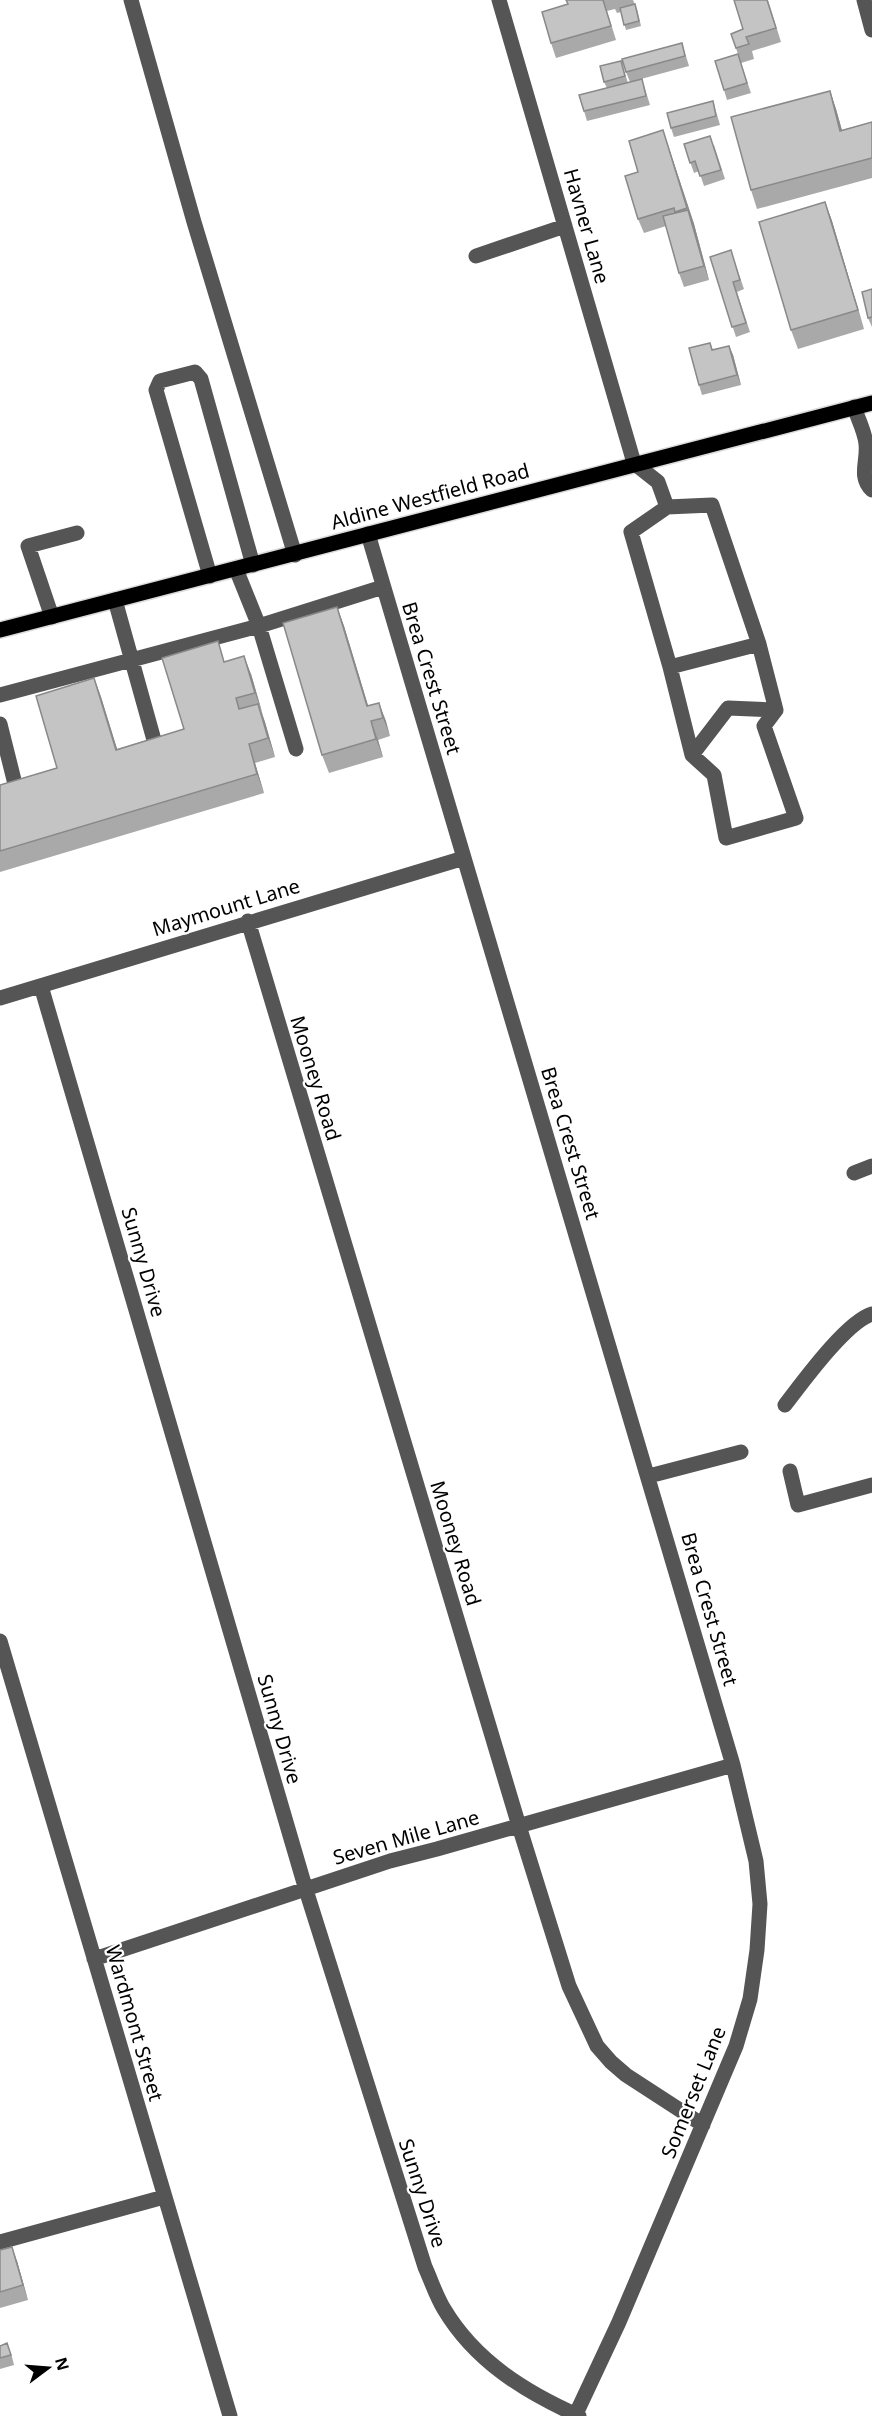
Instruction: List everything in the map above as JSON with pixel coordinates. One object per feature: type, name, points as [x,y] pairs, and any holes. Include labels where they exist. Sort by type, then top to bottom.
[{"type":"main road","name":"Aldine Westfield Road","points":[[0,630],[295,555],[634,463],[872,403]]},
{"type":"street","points":[[131,0],[194,222],[295,555]]},
{"type":"street","name":"Havner Lane","points":[[499,0],[634,463]]},
{"type":"street","points":[[864,0],[872,30]]},
{"type":"street","points":[[476,256],[565,226]]},
{"type":"street","points":[[210,576],[156,390],[160,381],[195,372],[201,379],[253,565]]},
{"type":"street","points":[[854,407],[866,444],[864,474],[867,485],[872,490]]},
{"type":"street","points":[[634,463],[658,482],[667,507]]},
{"type":"street","points":[[712,505],[759,644],[776,710],[764,726],[796,818],[726,838],[714,775],[692,756],[670,667],[631,532],[667,507],[712,505]]},
{"type":"street","points":[[52,617],[28,546],[77,532]]},
{"type":"street","name":"Brea Crest Street","points":[[368,534],[733,1765]]},
{"type":"street","points":[[236,569],[259,626],[296,749]]},
{"type":"street","points":[[0,695],[259,626],[383,587]]},
{"type":"street","points":[[115,600],[154,740]]},
{"type":"street","points":[[670,667],[759,644]]},
{"type":"street","points":[[692,756],[728,708],[776,710]]},
{"type":"street","points":[[0,724],[16,788]]},
{"type":"street","name":"Maymount Lane","points":[[0,998],[248,921],[464,858]]},
{"type":"street","name":"Mooney Road","points":[[248,921],[569,1986],[597,2046],[626,2075],[703,2125]]},
{"type":"street","name":"Sunny Drive","points":[[41,986],[306,1890],[425,2266],[444,2308],[469,2344],[499,2372],[528,2391],[576,2415]]},
{"type":"street","points":[[854,1173],[872,1166]]},
{"type":"street","points":[[785,1405],[814,1368],[848,1332],[866,1316],[872,1314]]},
{"type":"street","points":[[649,1476],[741,1452]]},
{"type":"street","points":[[790,1471],[798,1505],[872,1485]]},
{"type":"street","name":"Wardmont Street","points":[[0,1641],[230,2416]]},
{"type":"street","name":"Seven Mile Lane","points":[[94,1959],[390,1861],[733,1765]]},
{"type":"street","name":"Somerset Lane","points":[[576,2415],[619,2322],[703,2125],[736,2046],[750,1999],[757,1950],[759,1904],[756,1861],[733,1765]]},
{"type":"street","points":[[0,2242],[164,2197]]},
{"type":"building","points":[[566,0],[603,0],[611,26],[551,43],[542,12],[568,4]]},
{"type":"building","points":[[734,0],[767,0],[776,28],[746,37],[749,44],[736,48],[731,34],[743,29]]},
{"type":"building","points":[[635,4],[639,21],[624,25],[620,8]]},
{"type":"building","points":[[682,43],[685,56],[626,72],[622,59]]},
{"type":"building","points":[[738,54],[747,83],[724,90],[715,61]]},
{"type":"building","points":[[621,61],[625,76],[604,82],[600,66]]},
{"type":"building","points":[[642,79],[646,96],[584,111],[579,95]]},
{"type":"building","points":[[830,91],[840,131],[872,122],[872,158],[751,190],[731,117]]},
{"type":"building","points":[[713,101],[716,116],[671,128],[667,113]]},
{"type":"building","points":[[663,130],[687,208],[675,212],[674,208],[638,219],[625,176],[638,172],[629,141]]},
{"type":"building","points":[[710,136],[721,170],[700,176],[695,161],[690,163],[684,144]]},
{"type":"building","points":[[825,202],[858,310],[791,330],[759,222]]},
{"type":"building","points":[[688,210],[704,266],[679,273],[663,216]]},
{"type":"building","points":[[731,250],[740,280],[733,282],[746,323],[732,327],[710,257]]},
{"type":"building","points":[[872,289],[872,317],[868,318],[862,292]]},
{"type":"building","points":[[710,343],[712,350],[729,346],[737,375],[699,385],[689,348]]},
{"type":"building","points":[[337,607],[367,706],[379,703],[383,718],[371,721],[376,739],[322,755],[283,623]]},
{"type":"building","points":[[218,641],[224,662],[244,656],[255,693],[236,698],[239,709],[258,704],[268,738],[249,744],[257,774],[0,851],[0,785],[57,768],[36,696],[94,678],[116,750],[184,729],[162,658]]},
{"type":"building","points":[[12,2247],[23,2285],[0,2292],[0,2250]]},
{"type":"building","points":[[7,2343],[11,2355],[0,2358],[0,2346]]}]
